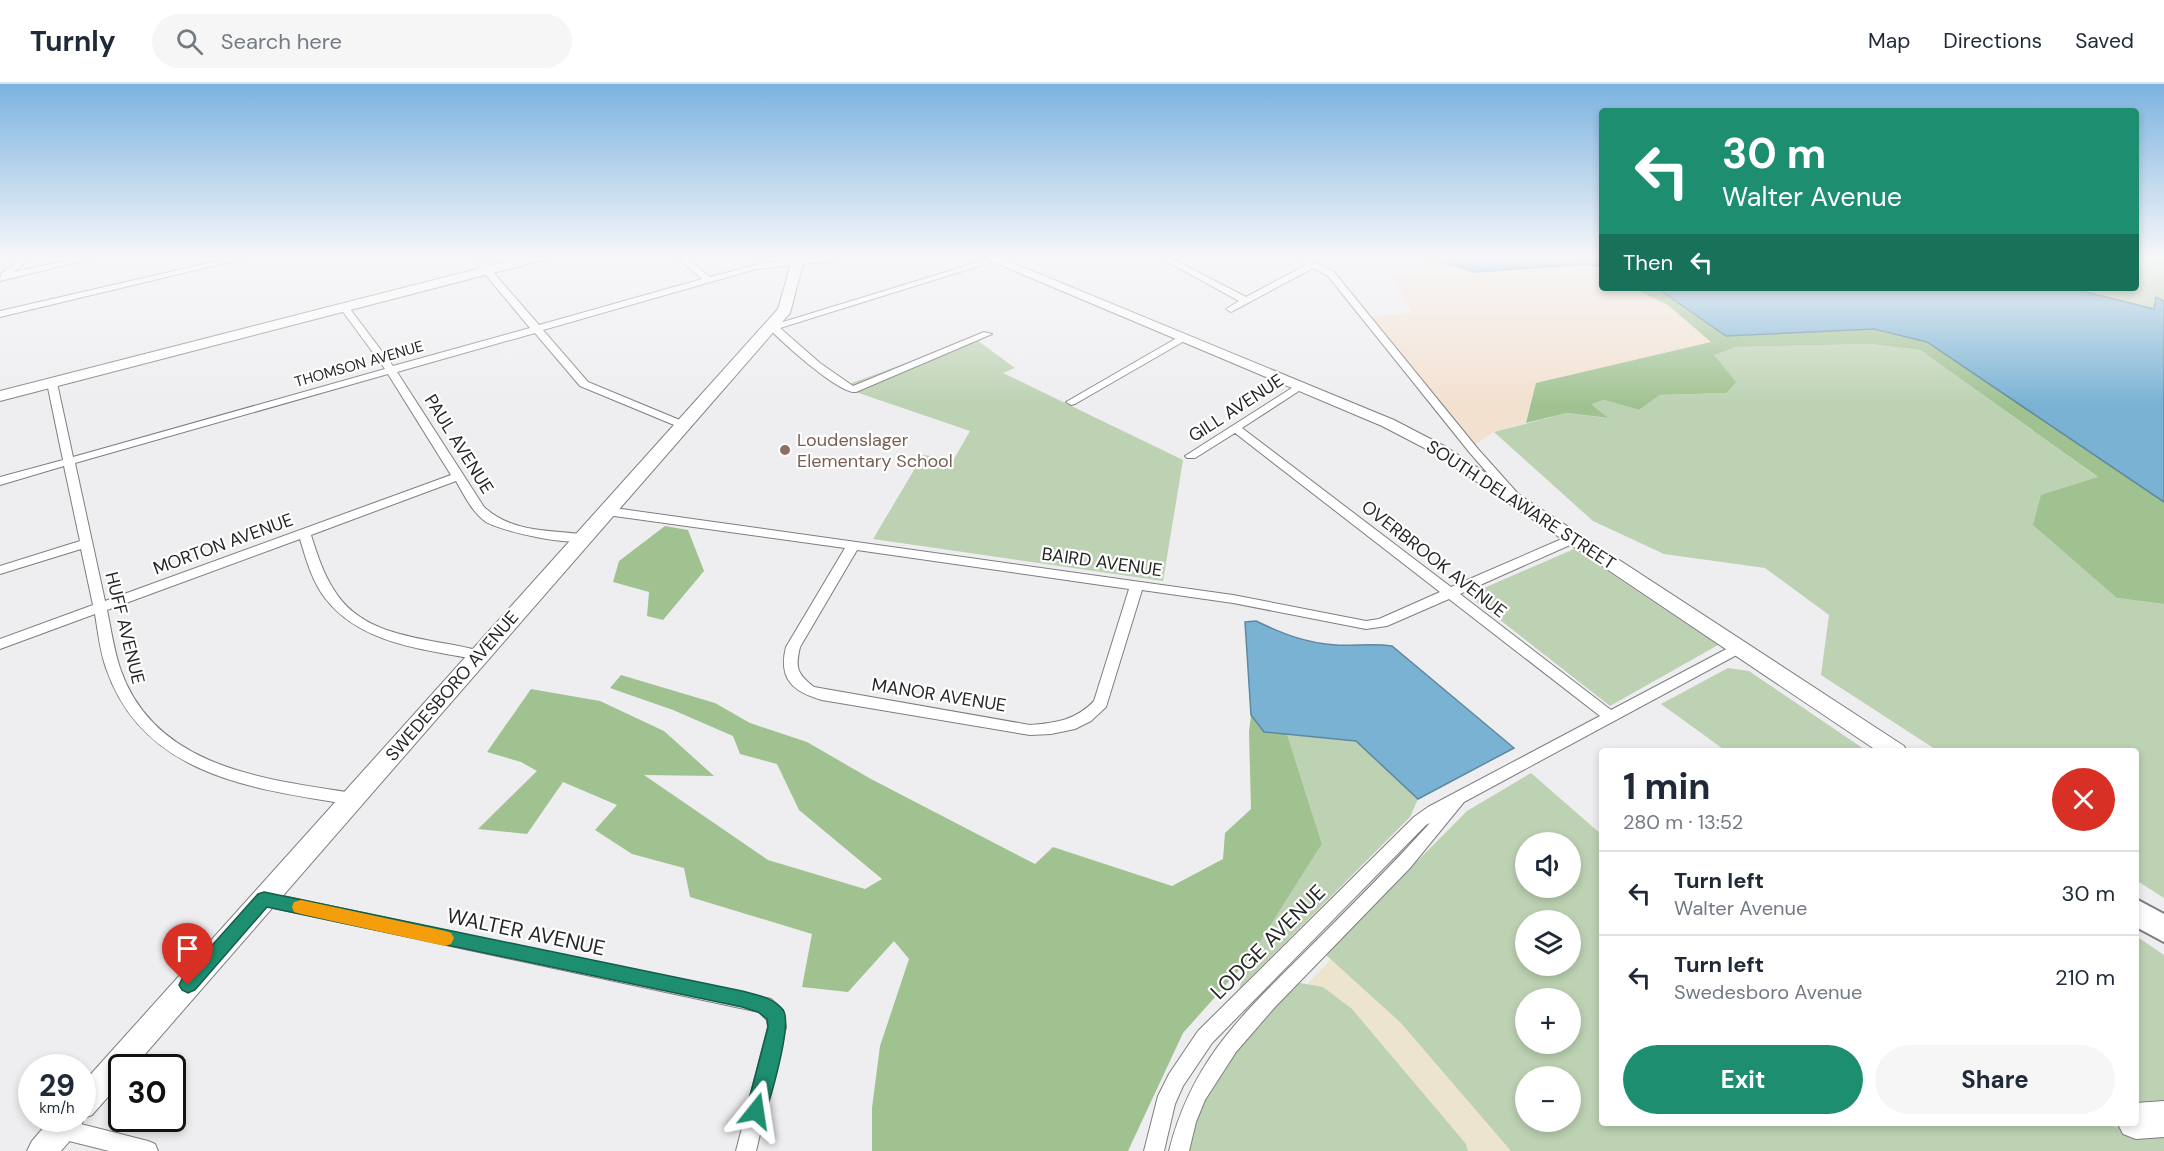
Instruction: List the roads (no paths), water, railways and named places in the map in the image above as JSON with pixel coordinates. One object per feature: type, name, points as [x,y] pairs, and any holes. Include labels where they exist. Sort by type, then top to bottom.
[{"type":"highway","points":[[2139,1121],[2164,1119]]},
{"type":"main road","points":[[0,396],[349,306]]},
{"type":"main road","name":"SWEDESBORO AVENUE","points":[[96,1089],[785,310],[786,306]]},
{"type":"main road","name":"SOUTH DELAWARE STREET","points":[[1108,306],[1416,437],[1463,463],[1890,748]]},
{"type":"main road","points":[[2139,913],[2164,930]]},
{"type":"main road","points":[[42,1151],[58,1132]]},
{"type":"street","points":[[0,314],[35,306]]},
{"type":"street","points":[[518,306],[584,384],[683,425]]},
{"type":"street","name":"THOMSON AVENUE","points":[[0,481],[617,306]]},
{"type":"street","points":[[774,321],[784,326],[846,306]]},
{"type":"street","points":[[1231,309],[1237,306]]},
{"type":"street","points":[[1359,306],[1474,451],[1515,497]]},
{"type":"street","name":"PAUL AVENUE","points":[[344,307],[391,370],[490,522],[508,529],[582,538]]},
{"type":"street","points":[[774,321],[816,365],[852,390],[987,334]]},
{"type":"street","points":[[1071,402],[1182,338]]},
{"type":"street","name":"HUFF AVENUE","points":[[52,383],[113,668],[122,693],[136,716],[153,734],[186,756],[215,770],[263,783],[353,799]]},
{"type":"street","name":"GILL AVENUE","points":[[1191,456],[1237,429],[1298,387]]},
{"type":"street","name":"OVERBROOK AVENUE","points":[[1237,429],[1611,717]]},
{"type":"street","name":"MORTON AVENUE","points":[[0,645],[459,476]]},
{"type":"street","name":"BAIRD AVENUE","points":[[607,511],[1241,600],[1366,625],[1382,623],[1575,538]]},
{"type":"street","points":[[304,533],[310,560],[333,603],[355,622],[389,635],[478,655]]},
{"type":"street","points":[[0,570],[86,543]]},
{"type":"street","name":"MANOR AVENUE","points":[[853,546],[793,647],[791,671],[797,682],[809,691],[822,695],[1030,730],[1063,728],[1079,723],[1090,716],[1101,703],[1137,585]]},
{"type":"street","name":"LODGE AVENUE","points":[[1154,1151],[1165,1103],[1185,1066],[1205,1037],[1406,834],[1434,811],[1739,648]]},
{"type":"street","name":"LODGE AVENUE","points":[[1179,1151],[1188,1111],[1198,1089],[1221,1057],[1262,1009],[1411,856],[1460,798]]},
{"type":"street","name":"WALTER AVENUE","points":[[264,899],[764,1005],[776,1016],[777,1027],[746,1151]]},
{"type":"street","points":[[90,1132],[148,1151]]},
{"type":"water","points":[[1683,306],[2141,306],[2154,309],[2155,306],[2164,306],[2164,502],[1927,342],[1874,329],[1726,336]]},
{"type":"water","points":[[1256,621],[1285,634],[1315,642],[1336,645],[1392,646],[1514,748],[1418,799],[1356,741],[1264,732],[1251,715],[1245,622]]},
{"type":"place","name":"Loudenslager Elementary School","points":[[785,450]]}]
